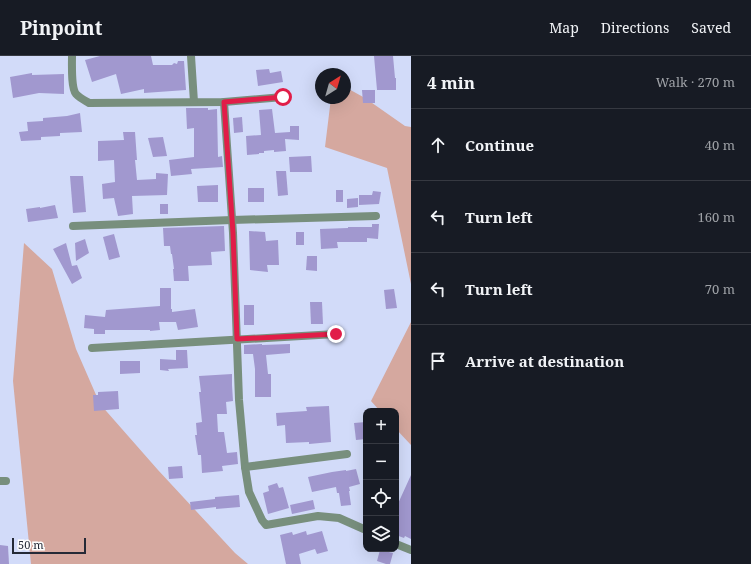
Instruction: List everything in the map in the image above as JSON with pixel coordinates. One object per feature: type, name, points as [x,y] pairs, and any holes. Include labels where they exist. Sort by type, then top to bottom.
[{"type":"street","points":[[72,56],[74,92],[81,99],[89,103],[224,102],[283,97]]},
{"type":"street","points":[[191,56],[194,102]]},
{"type":"street","points":[[224,102],[232,220],[239,400],[245,467],[249,492],[262,520],[266,525],[318,516],[340,518],[363,529]]},
{"type":"street","points":[[73,226],[376,216]]},
{"type":"street","points":[[92,348],[336,334]]},
{"type":"street","points":[[245,467],[347,454]]},
{"type":"street","points":[[399,545],[411,550]]},
{"type":"shaded area","points":[[351,90],[365,98],[405,126],[411,127],[411,284],[387,168],[325,147],[330,104],[351,104]]},
{"type":"shaded area","points":[[24,243],[52,269],[76,349],[100,404],[158,470],[235,553],[248,564],[31,564],[13,381]]},
{"type":"shaded area","points":[[411,322],[411,445],[399,432],[399,408],[377,408],[371,401]]},
{"type":"building","points":[[100,56],[151,56],[153,65],[172,65],[174,63],[177,64],[178,61],[184,61],[186,90],[144,93],[144,89],[121,94],[116,74],[92,82],[85,60]]},
{"type":"building","points":[[374,56],[393,56],[396,90],[377,90]]},
{"type":"building","points":[[269,69],[270,73],[281,71],[283,82],[258,86],[256,70]]},
{"type":"building","points":[[32,73],[32,75],[64,74],[64,94],[39,93],[13,98],[10,77]]},
{"type":"building","points":[[362,90],[375,90],[375,103],[363,103]]},
{"type":"building","points":[[186,108],[208,108],[208,110],[217,109],[218,157],[222,156],[223,167],[191,169],[192,174],[171,176],[169,160],[194,157],[194,128],[187,129]]},
{"type":"building","points":[[272,109],[275,133],[290,132],[290,126],[299,126],[299,140],[285,139],[286,151],[264,151],[264,153],[247,155],[246,136],[261,135],[259,110]]},
{"type":"building","points":[[80,113],[82,132],[60,133],[60,136],[41,137],[41,140],[21,141],[19,132],[28,131],[27,122],[43,121],[43,118],[67,116]]},
{"type":"building","points":[[242,117],[243,132],[234,133],[233,118]]},
{"type":"building","points":[[123,132],[135,132],[137,180],[156,179],[156,173],[168,174],[167,195],[132,196],[133,214],[118,216],[114,198],[103,199],[102,184],[115,182],[114,160],[98,161],[98,141],[124,140]]},
{"type":"building","points":[[163,137],[167,156],[153,157],[148,138]]},
{"type":"building","points":[[311,156],[312,172],[290,172],[289,157]]},
{"type":"building","points":[[276,171],[286,171],[288,195],[278,196]]},
{"type":"building","points":[[70,176],[83,176],[86,212],[73,213]]},
{"type":"building","points":[[218,185],[218,202],[198,202],[197,186]]},
{"type":"building","points":[[248,188],[264,188],[264,202],[248,202]]},
{"type":"building","points":[[336,190],[343,190],[343,202],[336,202]]},
{"type":"building","points":[[373,191],[381,192],[379,204],[359,205],[359,195],[372,195]]},
{"type":"building","points":[[358,198],[358,207],[347,208],[347,199]]},
{"type":"building","points":[[160,204],[168,204],[168,214],[160,214]]},
{"type":"building","points":[[55,205],[58,218],[28,222],[26,209]]},
{"type":"building","points":[[372,224],[379,224],[378,239],[367,238],[367,242],[337,242],[338,248],[321,249],[320,229],[372,227]]},
{"type":"building","points":[[224,226],[225,251],[211,252],[212,265],[188,266],[189,281],[174,281],[172,254],[170,246],[164,246],[163,228]]},
{"type":"building","points":[[249,231],[265,232],[266,241],[278,240],[279,265],[267,265],[268,272],[250,270]]},
{"type":"building","points":[[296,232],[304,232],[304,245],[296,245]]},
{"type":"building","points":[[114,234],[120,257],[109,260],[103,237]]},
{"type":"building","points":[[85,239],[89,253],[76,261],[75,243]]},
{"type":"building","points":[[66,243],[72,266],[77,265],[82,278],[72,284],[53,249]]},
{"type":"building","points":[[307,256],[317,256],[317,271],[306,270]]},
{"type":"building","points":[[160,288],[171,288],[172,312],[195,309],[198,327],[178,330],[176,322],[159,322],[160,330],[105,330],[105,334],[94,334],[94,329],[84,328],[85,315],[105,317],[106,310],[160,306]]},
{"type":"building","points":[[394,289],[397,308],[386,309],[384,290]]},
{"type":"building","points":[[310,302],[322,302],[323,324],[311,324]]},
{"type":"building","points":[[244,305],[254,305],[254,325],[244,325]]},
{"type":"building","points":[[290,344],[290,353],[266,355],[268,374],[271,374],[271,397],[255,397],[255,369],[253,354],[244,354],[244,345]]},
{"type":"building","points":[[176,350],[187,350],[188,368],[168,369],[169,371],[160,370],[160,359],[176,360]]},
{"type":"building","points":[[120,361],[140,361],[140,373],[120,374]]},
{"type":"building","points":[[232,374],[233,401],[226,402],[227,414],[217,414],[218,432],[224,432],[227,453],[237,452],[238,464],[222,466],[223,471],[202,473],[201,455],[198,455],[195,435],[197,435],[196,423],[202,422],[199,376]]},
{"type":"building","points":[[118,391],[119,409],[94,411],[93,395],[98,395],[98,392]]},
{"type":"building","points":[[329,406],[331,442],[309,444],[309,442],[286,443],[285,425],[277,426],[276,413],[307,411],[306,407]]},
{"type":"building","points":[[363,422],[363,439],[356,440],[354,423]]},
{"type":"building","points":[[182,466],[183,478],[169,479],[168,467]]},
{"type":"building","points":[[356,469],[360,484],[349,487],[351,505],[341,506],[339,493],[337,493],[336,487],[312,492],[308,477]]},
{"type":"building","points":[[411,475],[411,539],[405,536],[404,538],[399,536],[399,501]]},
{"type":"building","points":[[277,483],[279,488],[283,487],[289,508],[268,514],[263,493],[269,491],[268,486]]},
{"type":"building","points":[[239,495],[240,507],[216,509],[216,507],[191,510],[190,502],[215,499],[215,497]]},
{"type":"building","points":[[313,500],[315,509],[292,514],[290,505]]},
{"type":"building","points":[[306,531],[307,535],[322,531],[328,551],[317,554],[315,549],[299,554],[301,564],[286,564],[280,535],[292,532],[293,535]]},
{"type":"building","points":[[0,545],[8,546],[9,564],[0,564]]},
{"type":"building","points":[[379,552],[393,553],[390,564],[377,561]]},
{"type":"route","points":[[283,97],[224,102],[233,233],[237,339],[336,334]]}]
